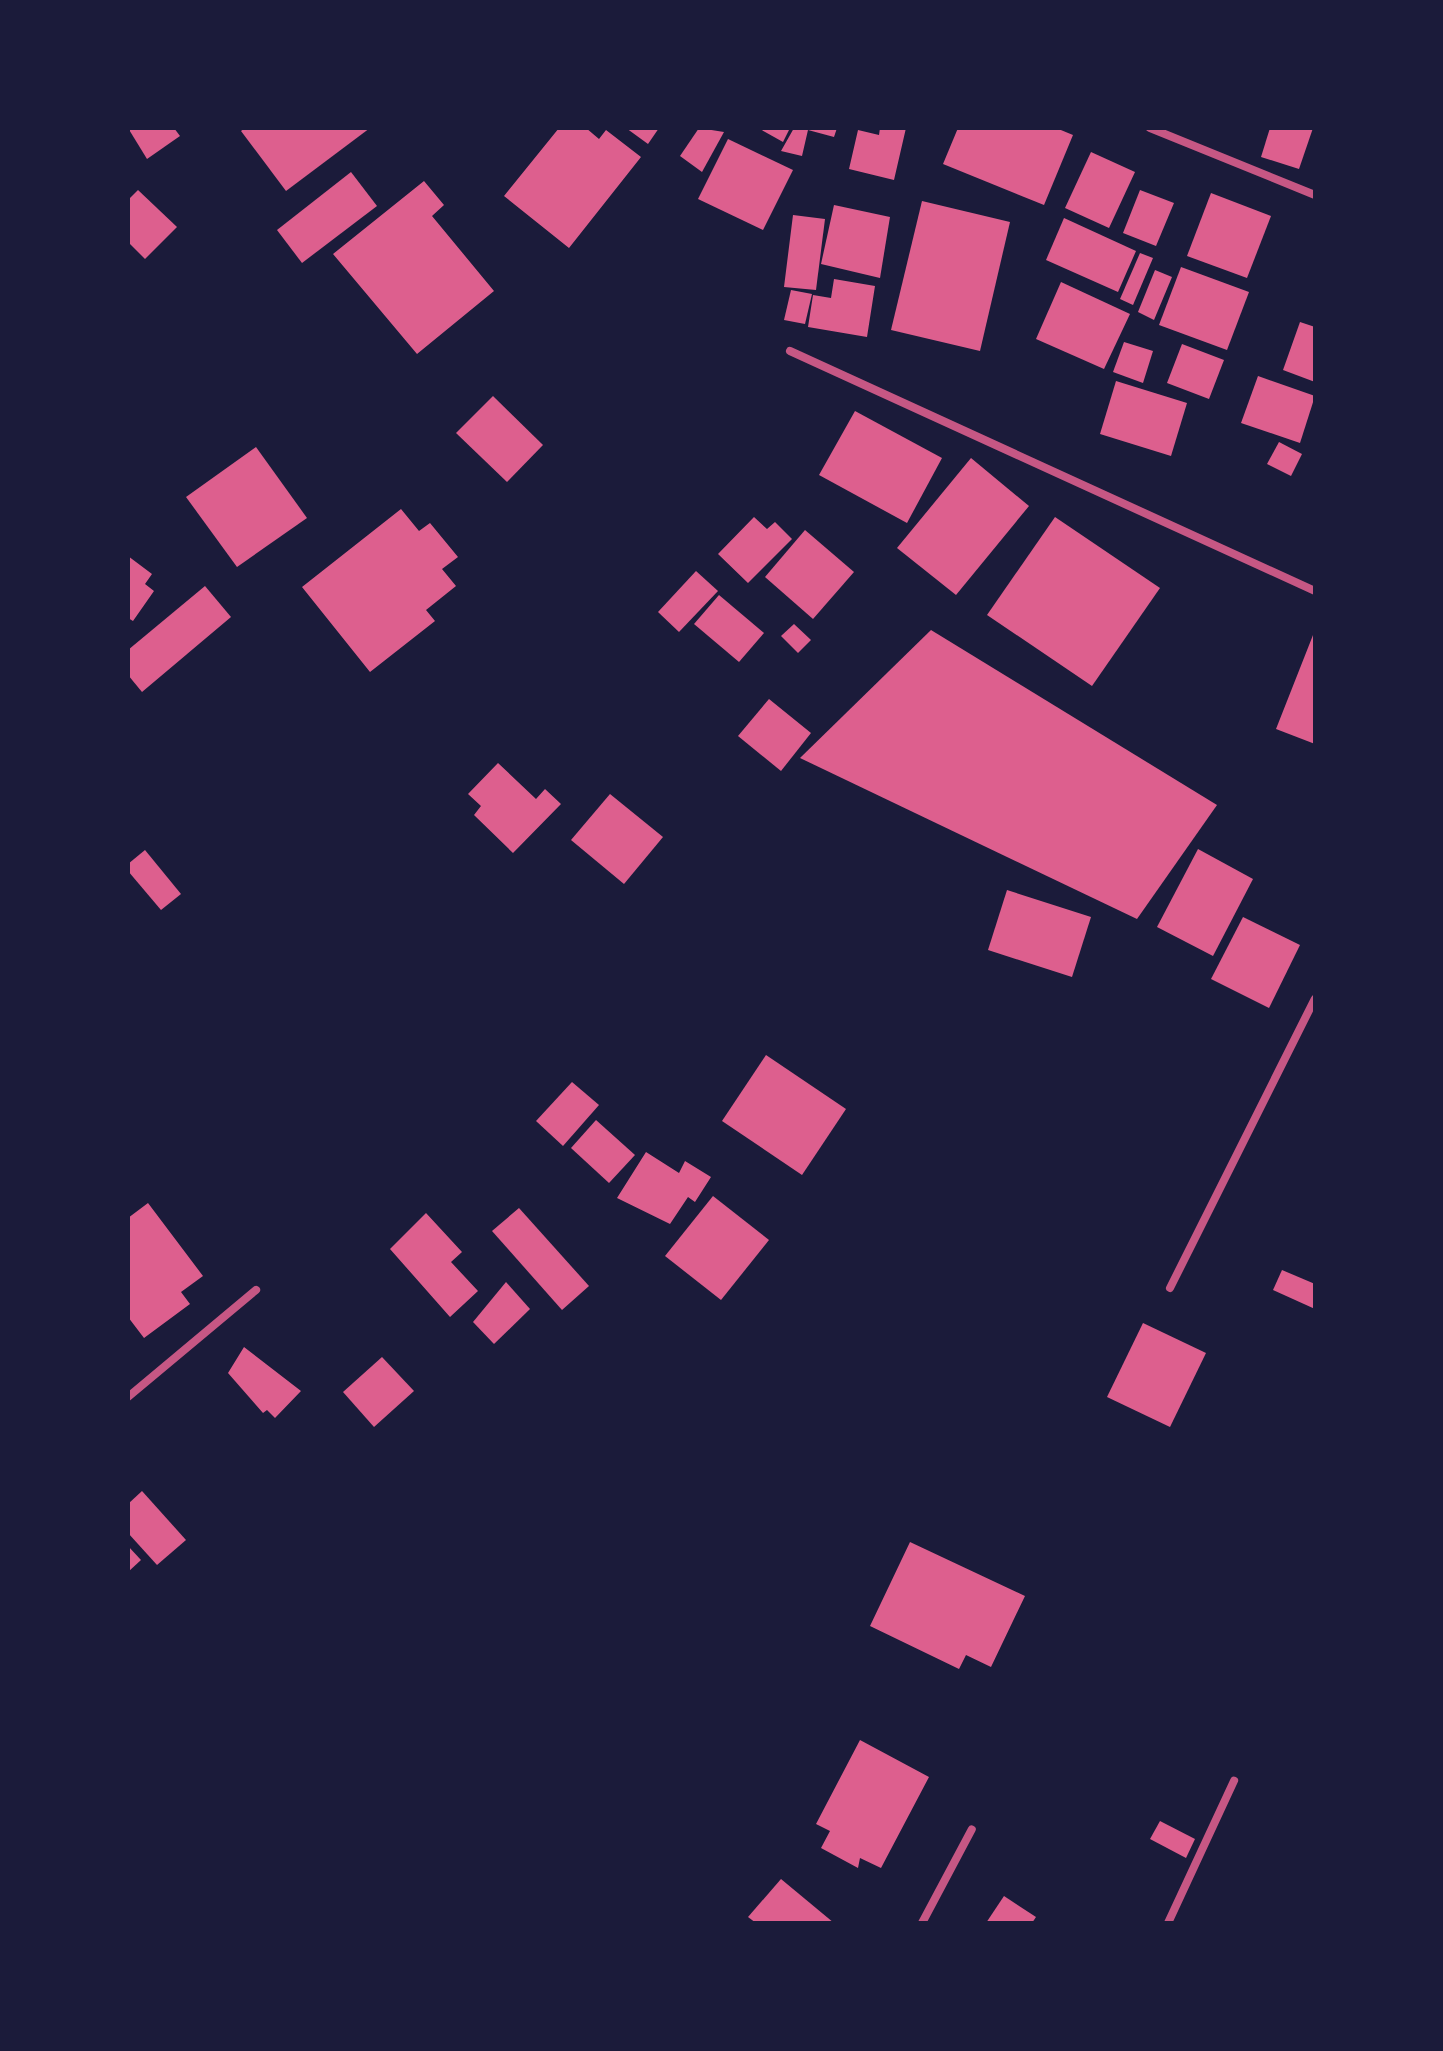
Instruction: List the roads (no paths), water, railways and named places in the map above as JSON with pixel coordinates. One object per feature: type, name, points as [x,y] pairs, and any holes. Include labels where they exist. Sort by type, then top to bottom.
[{"type":"street","points":[[1150,128],[1315,195]]},
{"type":"street","points":[[790,351],[1315,591]]},
{"type":"street","points":[[1170,1288],[1315,999]]},
{"type":"street","points":[[128,1397],[256,1290]]},
{"type":"street","points":[[1168,1923],[1234,1781]]},
{"type":"street","points":[[922,1923],[972,1829]]}]
